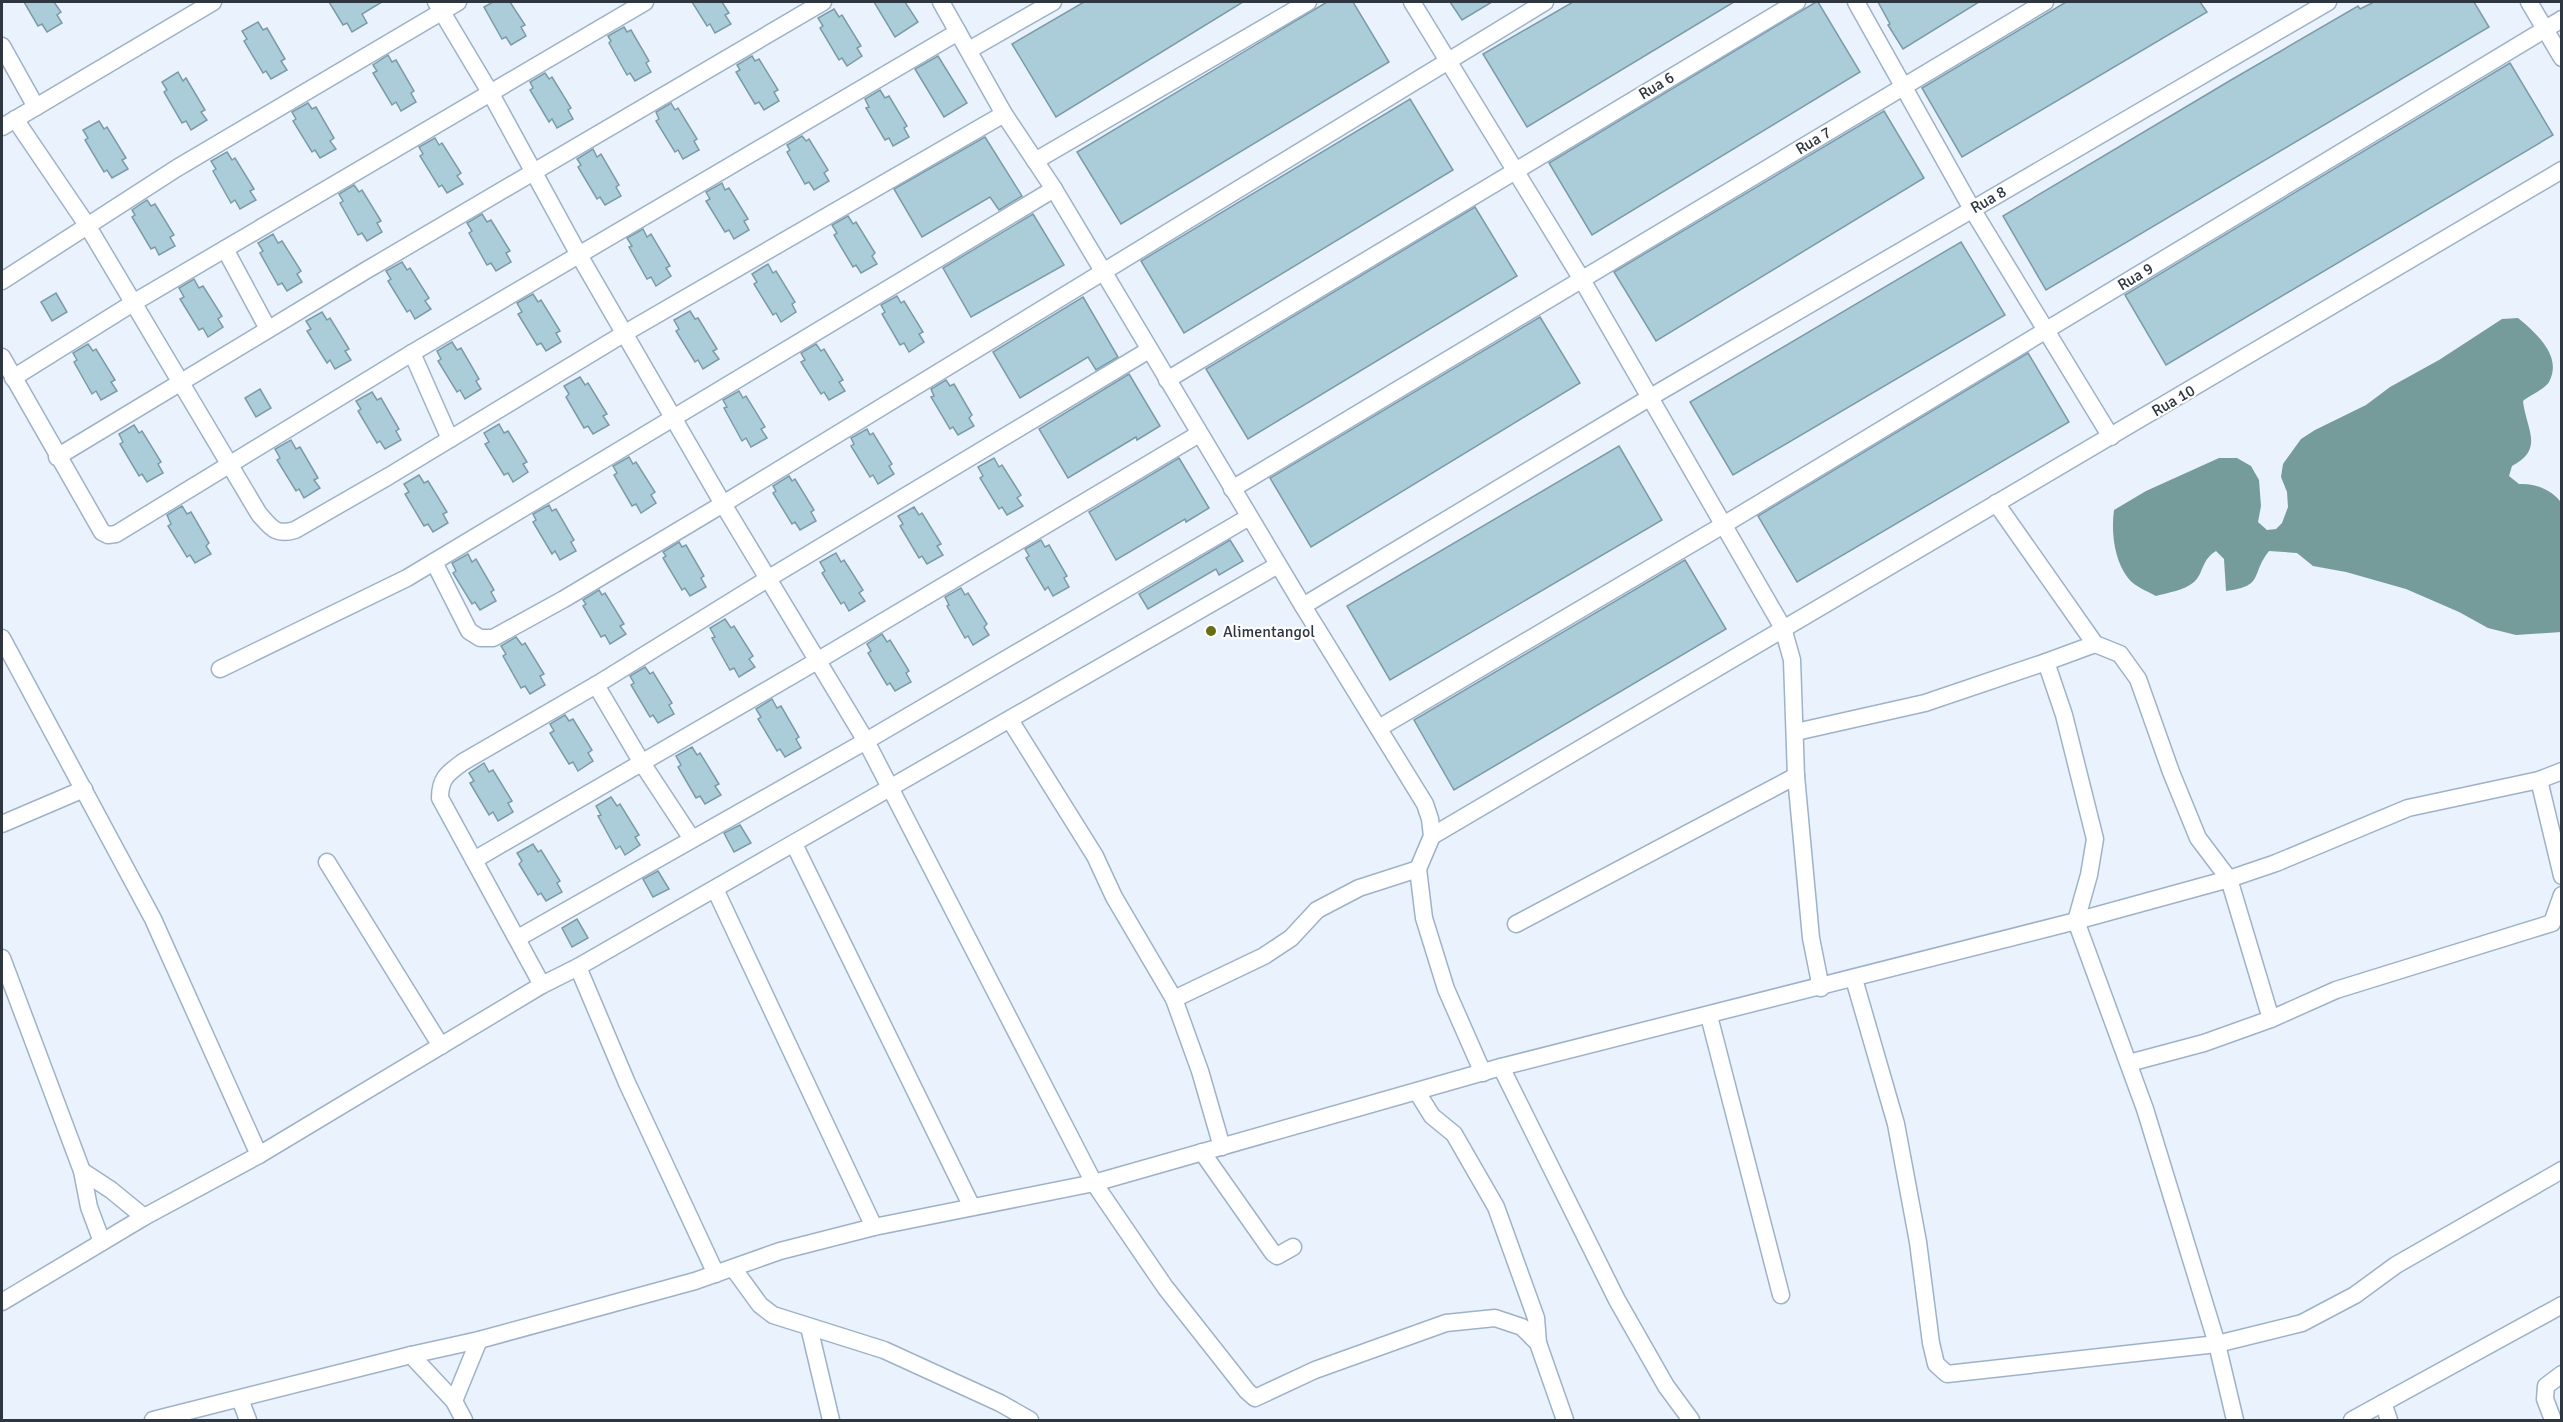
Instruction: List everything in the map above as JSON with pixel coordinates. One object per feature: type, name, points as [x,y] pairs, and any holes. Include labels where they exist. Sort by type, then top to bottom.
[{"type":"street","points":[[213,2],[8,123],[87,225],[259,513],[275,531],[284,533],[295,530],[625,333],[1004,114]]},
{"type":"street","points":[[2,281],[177,168],[439,6],[458,2]]},
{"type":"street","points":[[14,378],[133,303],[645,2]]},
{"type":"street","points":[[57,457],[268,329],[823,2]]},
{"type":"street","points":[[941,2],[1004,114],[1054,189],[1101,272],[1425,804],[1432,836],[1418,868],[1424,918],[1454,1007],[1484,1073]]},
{"type":"street","points":[[969,50],[1053,2]]},
{"type":"street","points":[[1035,161],[1308,2]]},
{"type":"street","points":[[1412,2],[1581,278],[1783,628],[1792,660],[1796,776],[1811,938],[1821,988]]},
{"type":"street","points":[[434,562],[469,631],[480,638],[493,638],[564,599],[723,504],[1545,2]]},
{"type":"street","name":"Rua 6","points":[[1167,380],[1515,169],[1797,2]]},
{"type":"street","points":[[1856,2],[1972,209],[2111,436]]},
{"type":"street","name":"Rua 7","points":[[1232,489],[2044,2]]},
{"type":"street","name":"Rua 8","points":[[1303,606],[1649,398],[2328,2]]},
{"type":"street","points":[[2529,2],[2562,58]]},
{"type":"street","points":[[439,6],[723,504],[866,741],[1094,1183],[1165,1287],[1247,1391],[1255,1398],[1315,1370],[1446,1323],[1495,1318],[1522,1327],[1538,1343]]},
{"type":"street","name":"Rua 9","points":[[1379,728],[1725,524],[2562,19]]},
{"type":"street","points":[[2,357],[57,457],[102,532],[108,535],[116,534],[412,353],[958,32]]},
{"type":"street","points":[[2,46],[36,107]]},
{"type":"street","name":"Rua 10","points":[[1432,836],[2562,170]]},
{"type":"street","points":[[220,669],[407,578],[1054,189]]},
{"type":"street","points":[[225,249],[268,329]]},
{"type":"street","points":[[542,985],[440,798],[440,785],[444,776],[463,762],[596,686],[769,578],[1149,350]]},
{"type":"street","points":[[412,353],[450,438]]},
{"type":"street","points":[[474,860],[817,661],[1199,434]]},
{"type":"street","points":[[1996,503],[2095,644],[2120,654],[2138,679],[2171,772],[2198,838],[2229,879],[2271,1019]]},
{"type":"street","points":[[518,938],[866,741],[1249,517]]},
{"type":"street","points":[[2,1298],[259,1155],[542,985],[578,968],[1278,565]]},
{"type":"street","points":[[2,638],[153,919],[259,1155]]},
{"type":"street","points":[[1796,732],[1925,703],[2095,644]]},
{"type":"street","points":[[2046,662],[2064,715],[2095,839],[2089,875],[2076,921],[2145,1109],[2217,1344],[2235,1420]]},
{"type":"street","points":[[596,686],[642,763],[692,839]]},
{"type":"street","points":[[1010,720],[1095,856],[1114,897],[1174,999],[1200,1071],[1222,1147]]},
{"type":"street","points":[[153,1420],[479,1340],[716,1274],[764,1255],[874,1227],[1094,1183],[1501,1067],[1821,988],[2076,921],[2229,879],[2289,859],[2408,808],[2539,780],[2562,771]]},
{"type":"street","points":[[1516,924],[1796,776]]},
{"type":"street","points":[[2539,780],[2562,876]]},
{"type":"street","points":[[2,824],[84,789]]},
{"type":"street","points":[[794,844],[972,1207]]},
{"type":"street","points":[[327,862],[441,1046]]},
{"type":"street","points":[[1174,999],[1264,956],[1291,938],[1317,910],[1359,888],[1418,868]]},
{"type":"street","points":[[715,889],[874,1227]]},
{"type":"street","points":[[2128,1063],[2204,1043],[2271,1019],[2336,990],[2552,923],[2562,895]]},
{"type":"street","points":[[2,958],[82,1171],[89,1207],[102,1242]]},
{"type":"street","points":[[578,968],[627,1083],[716,1274]]},
{"type":"street","points":[[1854,979],[1896,1124],[1918,1242],[1931,1343],[1936,1364],[1947,1374],[2217,1344],[2302,1323],[2355,1294],[2396,1265],[2562,1170]]},
{"type":"street","points":[[1709,1016],[1781,1295]]},
{"type":"street","points":[[1501,1067],[1617,1300],[1666,1386],[1691,1420]]},
{"type":"street","points":[[1417,1092],[1432,1116],[1454,1134],[1496,1207],[1536,1318],[1538,1343],[1565,1420]]},
{"type":"street","points":[[1202,1152],[1273,1253],[1277,1256],[1293,1247]]},
{"type":"street","points":[[82,1171],[111,1190],[144,1217]]},
{"type":"street","points":[[734,1268],[760,1305],[773,1315],[884,1350],[1000,1403],[1030,1420]]},
{"type":"street","points":[[2352,1420],[2562,1305]]},
{"type":"street","points":[[810,1327],[831,1420]]},
{"type":"street","points":[[454,1401],[479,1340]]},
{"type":"street","points":[[411,1355],[454,1401],[464,1420]]},
{"type":"street","points":[[2553,1420],[2545,1399],[2546,1386],[2562,1374]]},
{"type":"street","points":[[240,1399],[248,1420]]},
{"type":"street","points":[[2384,1403],[2389,1420]]},
{"type":"shaded area","points":[[2518,318],[2546,346],[2553,363],[2547,385],[2523,401],[2530,429],[2531,445],[2528,453],[2512,466],[2509,476],[2519,484],[2543,488],[2561,502],[2561,632],[2516,635],[2488,628],[2459,612],[2406,589],[2346,572],[2313,566],[2297,553],[2269,551],[2252,582],[2238,589],[2226,591],[2224,559],[2216,551],[2208,558],[2200,575],[2190,585],[2156,596],[2134,584],[2123,571],[2115,546],[2114,510],[2146,491],[2219,458],[2237,458],[2251,466],[2259,480],[2261,506],[2258,522],[2267,530],[2276,529],[2282,523],[2288,507],[2287,492],[2281,477],[2283,464],[2301,439],[2366,405],[2390,387],[2439,360],[2502,319]]},
{"type":"building","points":[[24,2],[54,2],[61,12],[57,15],[62,23],[47,32],[42,24],[38,26]]},
{"type":"building","points":[[329,2],[382,2],[362,14],[367,23],[352,32],[347,23],[343,25]]},
{"type":"building","points":[[493,2],[510,2],[525,25],[521,27],[526,36],[511,45],[506,37],[502,39],[484,7]]},
{"type":"building","points":[[692,2],[722,2],[729,13],[725,15],[731,24],[715,33],[710,24],[707,26]]},
{"type":"building","points":[[874,2],[905,2],[918,22],[895,37]]},
{"type":"building","points":[[1084,2],[1243,2],[1056,117],[1012,44]]},
{"type":"building","points":[[1327,2],[1353,2],[1389,62],[1121,224],[1077,152]]},
{"type":"building","points":[[1450,2],[1492,2],[1462,20]]},
{"type":"building","points":[[1573,2],[1734,2],[1527,127],[1483,54]]},
{"type":"building","points":[[1816,2],[1860,72],[1592,235],[1549,163]]},
{"type":"building","points":[[1878,2],[1979,2],[1903,49],[1888,25],[1890,24]]},
{"type":"building","points":[[2066,2],[2200,2],[2207,12],[1962,157],[1922,88]]},
{"type":"building","points":[[2374,2],[2474,2],[2489,27],[2046,290],[2003,216],[2358,6],[2360,9]]},
{"type":"building","points":[[834,9],[839,17],[842,15],[861,46],[857,48],[862,56],[847,66],[842,58],[839,60],[820,28],[823,26],[818,18]]},
{"type":"building","points":[[258,22],[263,30],[267,28],[285,59],[281,61],[287,70],[271,79],[266,71],[263,73],[244,41],[247,39],[242,31]]},
{"type":"building","points":[[624,27],[627,32],[631,30],[649,61],[646,63],[651,72],[635,81],[630,73],[627,75],[609,43],[611,41],[608,36]]},
{"type":"building","points":[[388,55],[392,62],[396,60],[414,91],[411,93],[416,102],[401,111],[396,102],[392,105],[373,73],[377,71],[373,65]]},
{"type":"building","points":[[752,56],[755,61],[759,59],[778,90],[774,92],[779,101],[764,110],[759,102],[755,104],[736,72],[740,70],[737,65]]},
{"type":"building","points":[[938,56],[967,103],[944,117],[915,69]]},
{"type":"building","points":[[2510,63],[2553,135],[2166,365],[2125,295]]},
{"type":"building","points":[[178,72],[183,81],[186,78],[205,110],[201,112],[207,120],[191,130],[186,121],[182,123],[164,92],[167,90],[162,82]]},
{"type":"building","points":[[545,73],[549,79],[552,77],[571,108],[568,110],[573,119],[557,128],[552,119],[549,122],[530,90],[533,88],[530,82]]},
{"type":"building","points":[[880,90],[885,98],[889,96],[907,126],[904,128],[909,137],[893,146],[889,138],[885,140],[866,108],[869,107],[865,99]]},
{"type":"building","points":[[1410,99],[1453,170],[1184,333],[1141,261]]},
{"type":"building","points":[[308,103],[312,109],[316,107],[334,138],[330,141],[336,149],[320,158],[315,150],[312,152],[293,121],[296,119],[292,112]]},
{"type":"building","points":[[671,103],[675,110],[678,108],[697,139],[694,141],[699,150],[683,159],[678,150],[675,152],[656,121],[659,119],[656,112]]},
{"type":"building","points":[[1884,111],[1924,178],[1656,341],[1614,272]]},
{"type":"building","points":[[99,121],[104,129],[107,127],[126,158],[122,160],[128,169],[112,178],[107,170],[104,172],[85,140],[88,138],[83,130]]},
{"type":"building","points":[[802,136],[806,141],[809,139],[828,170],[824,173],[829,181],[814,190],[809,182],[805,184],[787,152],[790,150],[787,145]]},
{"type":"building","points":[[985,137],[1022,196],[999,210],[990,197],[922,237],[894,189]]},
{"type":"building","points":[[435,138],[439,145],[442,143],[461,173],[457,176],[463,184],[447,193],[442,185],[439,187],[420,156],[423,154],[419,147]]},
{"type":"building","points":[[593,149],[597,157],[601,154],[619,185],[616,187],[621,196],[605,205],[600,197],[597,199],[578,167],[581,165],[577,159]]},
{"type":"building","points":[[227,152],[232,160],[235,158],[254,189],[250,191],[256,200],[240,209],[235,200],[231,203],[213,171],[216,169],[211,161]]},
{"type":"building","points":[[722,183],[725,190],[729,188],[748,219],[744,221],[749,230],[734,239],[729,230],[725,232],[706,201],[710,199],[706,192]]},
{"type":"building","points":[[354,185],[359,192],[362,190],[381,221],[377,223],[382,232],[367,241],[362,233],[358,235],[340,203],[343,201],[339,194]]},
{"type":"building","points":[[147,200],[151,206],[155,204],[174,235],[170,237],[175,246],[159,255],[155,247],[151,249],[132,217],[135,215],[132,210]]},
{"type":"building","points":[[1475,207],[1517,276],[1248,439],[1206,369]]},
{"type":"building","points":[[482,214],[487,222],[491,220],[510,251],[506,253],[511,262],[496,271],[491,263],[487,265],[469,233],[472,231],[467,223]]},
{"type":"building","points":[[1033,214],[1064,265],[971,317],[943,268]]},
{"type":"building","points":[[848,216],[853,224],[856,222],[875,253],[872,256],[877,264],[861,273],[856,265],[853,267],[834,235],[837,233],[832,225]]},
{"type":"building","points":[[643,229],[647,237],[651,234],[670,266],[666,268],[671,276],[656,286],[651,277],[647,279],[629,247],[632,246],[627,238]]},
{"type":"building","points":[[273,234],[278,243],[282,241],[301,271],[297,274],[302,282],[287,291],[282,283],[278,285],[260,253],[263,251],[258,243]]},
{"type":"building","points":[[1961,242],[2005,315],[1733,475],[1690,402]]},
{"type":"building","points":[[402,262],[407,270],[410,268],[429,298],[425,301],[431,309],[415,319],[410,310],[407,312],[388,281],[391,279],[386,271]]},
{"type":"building","points":[[768,264],[773,273],[776,271],[795,302],[792,304],[796,312],[781,322],[776,313],[773,315],[754,284],[757,282],[752,274]]},
{"type":"building","points":[[194,279],[199,288],[203,286],[222,316],[218,319],[223,327],[208,337],[203,328],[199,330],[180,299],[184,297],[179,288]]},
{"type":"building","points":[[56,293],[67,312],[52,321],[41,302]]},
{"type":"building","points":[[533,294],[538,302],[541,300],[560,331],[556,333],[561,342],[546,351],[541,343],[537,345],[518,314],[522,312],[517,303]]},
{"type":"building","points":[[897,296],[901,303],[904,301],[923,332],[919,334],[924,342],[909,352],[904,343],[900,345],[882,314],[885,312],[881,305]]},
{"type":"building","points":[[1083,297],[1118,357],[1096,370],[1088,357],[1020,398],[993,352]]},
{"type":"building","points":[[690,311],[695,319],[698,318],[717,349],[713,351],[719,359],[703,369],[698,360],[695,362],[676,331],[679,329],[674,320]]},
{"type":"building","points":[[322,312],[327,320],[330,318],[349,349],[345,351],[351,360],[335,369],[330,360],[327,363],[307,331],[311,329],[306,321]]},
{"type":"building","points":[[1540,317],[1580,383],[1311,547],[1270,478]]},
{"type":"building","points":[[452,342],[457,350],[461,348],[479,379],[476,381],[481,389],[465,399],[460,390],[457,392],[438,361],[441,359],[437,351]]},
{"type":"building","points":[[88,344],[93,351],[96,349],[115,380],[111,382],[117,391],[101,400],[96,391],[92,394],[74,362],[77,360],[73,353]]},
{"type":"building","points":[[816,344],[821,351],[824,349],[843,380],[839,382],[845,391],[829,400],[824,392],[821,394],[801,362],[805,360],[801,353]]},
{"type":"building","points":[[2028,353],[2069,422],[1797,582],[1758,516]]},
{"type":"building","points":[[1129,374],[1160,426],[1137,440],[1136,437],[1068,478],[1039,429]]},
{"type":"building","points":[[580,377],[585,385],[588,383],[607,414],[603,416],[609,425],[593,434],[588,426],[584,428],[566,397],[569,394],[564,386]]},
{"type":"building","points":[[946,380],[950,386],[954,384],[972,415],[969,418],[974,426],[958,435],[953,427],[950,429],[931,397],[934,396],[931,389]]},
{"type":"building","points":[[260,389],[271,408],[256,417],[245,398]]},
{"type":"building","points":[[739,391],[743,398],[746,396],[765,427],[761,429],[767,438],[751,447],[746,438],[742,441],[724,408],[727,407],[723,400]]},
{"type":"building","points":[[372,392],[377,400],[381,398],[399,429],[396,431],[401,440],[385,449],[380,441],[377,443],[358,411],[361,409],[356,401]]},
{"type":"building","points":[[499,424],[504,433],[508,431],[527,462],[523,464],[528,472],[513,482],[508,473],[504,475],[485,444],[489,442],[484,433]]},
{"type":"building","points":[[134,425],[139,433],[142,431],[161,462],[158,464],[163,473],[147,482],[142,474],[139,476],[120,444],[123,442],[119,434]]},
{"type":"building","points":[[867,429],[870,435],[873,433],[892,464],[889,466],[894,474],[878,484],[873,475],[870,477],[851,446],[854,444],[851,438]]},
{"type":"building","points":[[291,440],[296,449],[300,447],[318,478],[314,480],[320,488],[304,498],[299,489],[296,491],[277,460],[280,458],[275,449]]},
{"type":"building","points":[[1619,446],[1662,520],[1390,680],[1347,606]]},
{"type":"building","points":[[629,457],[633,464],[636,462],[655,492],[651,495],[656,503],[641,513],[636,504],[632,506],[614,475],[617,473],[613,466]]},
{"type":"building","points":[[994,458],[999,467],[1002,465],[1021,495],[1017,498],[1023,506],[1007,515],[1002,507],[999,509],[980,478],[983,476],[978,467]]},
{"type":"building","points":[[1179,458],[1209,508],[1186,522],[1185,519],[1116,560],[1089,512]]},
{"type":"building","points":[[419,475],[424,483],[428,481],[447,512],[443,514],[448,523],[433,532],[428,524],[424,526],[405,494],[409,492],[404,484]]},
{"type":"building","points":[[789,476],[792,481],[795,479],[814,510],[811,512],[816,521],[800,530],[795,522],[792,524],[773,493],[776,491],[773,486]]},
{"type":"building","points":[[549,505],[552,511],[556,509],[574,540],[571,542],[576,551],[560,560],[555,551],[552,554],[533,522],[536,520],[533,514]]},
{"type":"building","points":[[182,506],[187,514],[191,512],[209,543],[206,546],[211,554],[195,563],[190,555],[187,557],[168,526],[171,524],[167,515]]},
{"type":"building","points":[[914,507],[919,515],[922,513],[941,544],[937,546],[943,555],[927,564],[922,556],[919,558],[900,526],[903,524],[898,516]]},
{"type":"building","points":[[1041,540],[1045,547],[1049,545],[1067,576],[1064,578],[1069,587],[1053,596],[1048,587],[1045,590],[1026,558],[1029,556],[1025,549]]},
{"type":"building","points":[[1230,540],[1243,561],[1219,575],[1216,569],[1148,609],[1139,594]]},
{"type":"building","points":[[679,542],[682,547],[686,545],[704,576],[701,578],[706,587],[690,596],[685,588],[682,590],[663,558],[666,556],[663,552]]},
{"type":"building","points":[[836,553],[841,562],[844,560],[863,590],[859,593],[865,601],[849,611],[844,602],[841,604],[822,573],[825,571],[820,562]]},
{"type":"building","points":[[468,554],[472,562],[476,559],[494,590],[491,592],[496,601],[480,610],[475,602],[472,604],[453,573],[456,571],[452,563]]},
{"type":"building","points":[[1685,560],[1726,629],[1454,790],[1414,720]]},
{"type":"building","points":[[961,588],[965,595],[968,593],[987,624],[984,627],[989,635],[973,645],[968,636],[965,638],[947,606],[949,605],[945,597]]},
{"type":"building","points":[[599,590],[602,595],[605,593],[624,624],[620,626],[626,634],[610,644],[605,635],[601,637],[583,606],[586,604],[583,600]]},
{"type":"building","points":[[725,619],[731,628],[734,626],[753,656],[749,659],[755,667],[739,677],[734,668],[730,670],[712,638],[715,637],[710,628]]},
{"type":"building","points":[[882,634],[887,642],[890,640],[909,671],[906,673],[911,682],[895,691],[890,683],[887,685],[868,653],[871,651],[867,644]]},
{"type":"building","points":[[516,637],[522,645],[525,643],[544,674],[540,676],[545,685],[530,694],[525,686],[521,688],[503,656],[506,654],[501,646]]},
{"type":"building","points":[[645,667],[650,674],[653,672],[672,703],[669,705],[674,714],[658,723],[653,715],[650,717],[631,685],[634,683],[630,676]]},
{"type":"building","points":[[772,699],[777,708],[781,706],[799,737],[796,739],[801,748],[785,757],[780,749],[777,751],[758,719],[761,717],[756,709]]},
{"type":"building","points":[[565,715],[569,721],[573,719],[592,750],[588,753],[593,761],[578,771],[573,762],[569,764],[550,733],[554,731],[550,724]]},
{"type":"building","points":[[692,747],[697,755],[700,753],[719,784],[715,786],[721,795],[705,804],[700,796],[696,798],[678,767],[681,765],[676,756]]},
{"type":"building","points":[[484,763],[489,772],[493,770],[512,801],[508,803],[513,812],[498,821],[493,812],[489,815],[470,783],[474,781],[469,773]]},
{"type":"building","points":[[611,797],[617,806],[620,804],[639,835],[635,837],[640,845],[625,855],[620,846],[616,849],[598,816],[601,815],[596,806]]},
{"type":"building","points":[[740,825],[751,843],[734,852],[724,833]]},
{"type":"building","points":[[533,844],[538,852],[541,850],[560,881],[557,883],[562,892],[546,901],[541,893],[538,895],[519,864],[522,861],[517,853]]},
{"type":"building","points":[[658,871],[669,889],[653,897],[643,879]]},
{"type":"building","points":[[577,919],[588,938],[572,947],[562,928]]},
{"type":"place","name":"Alimentangol","points":[[1211,631]]}]
